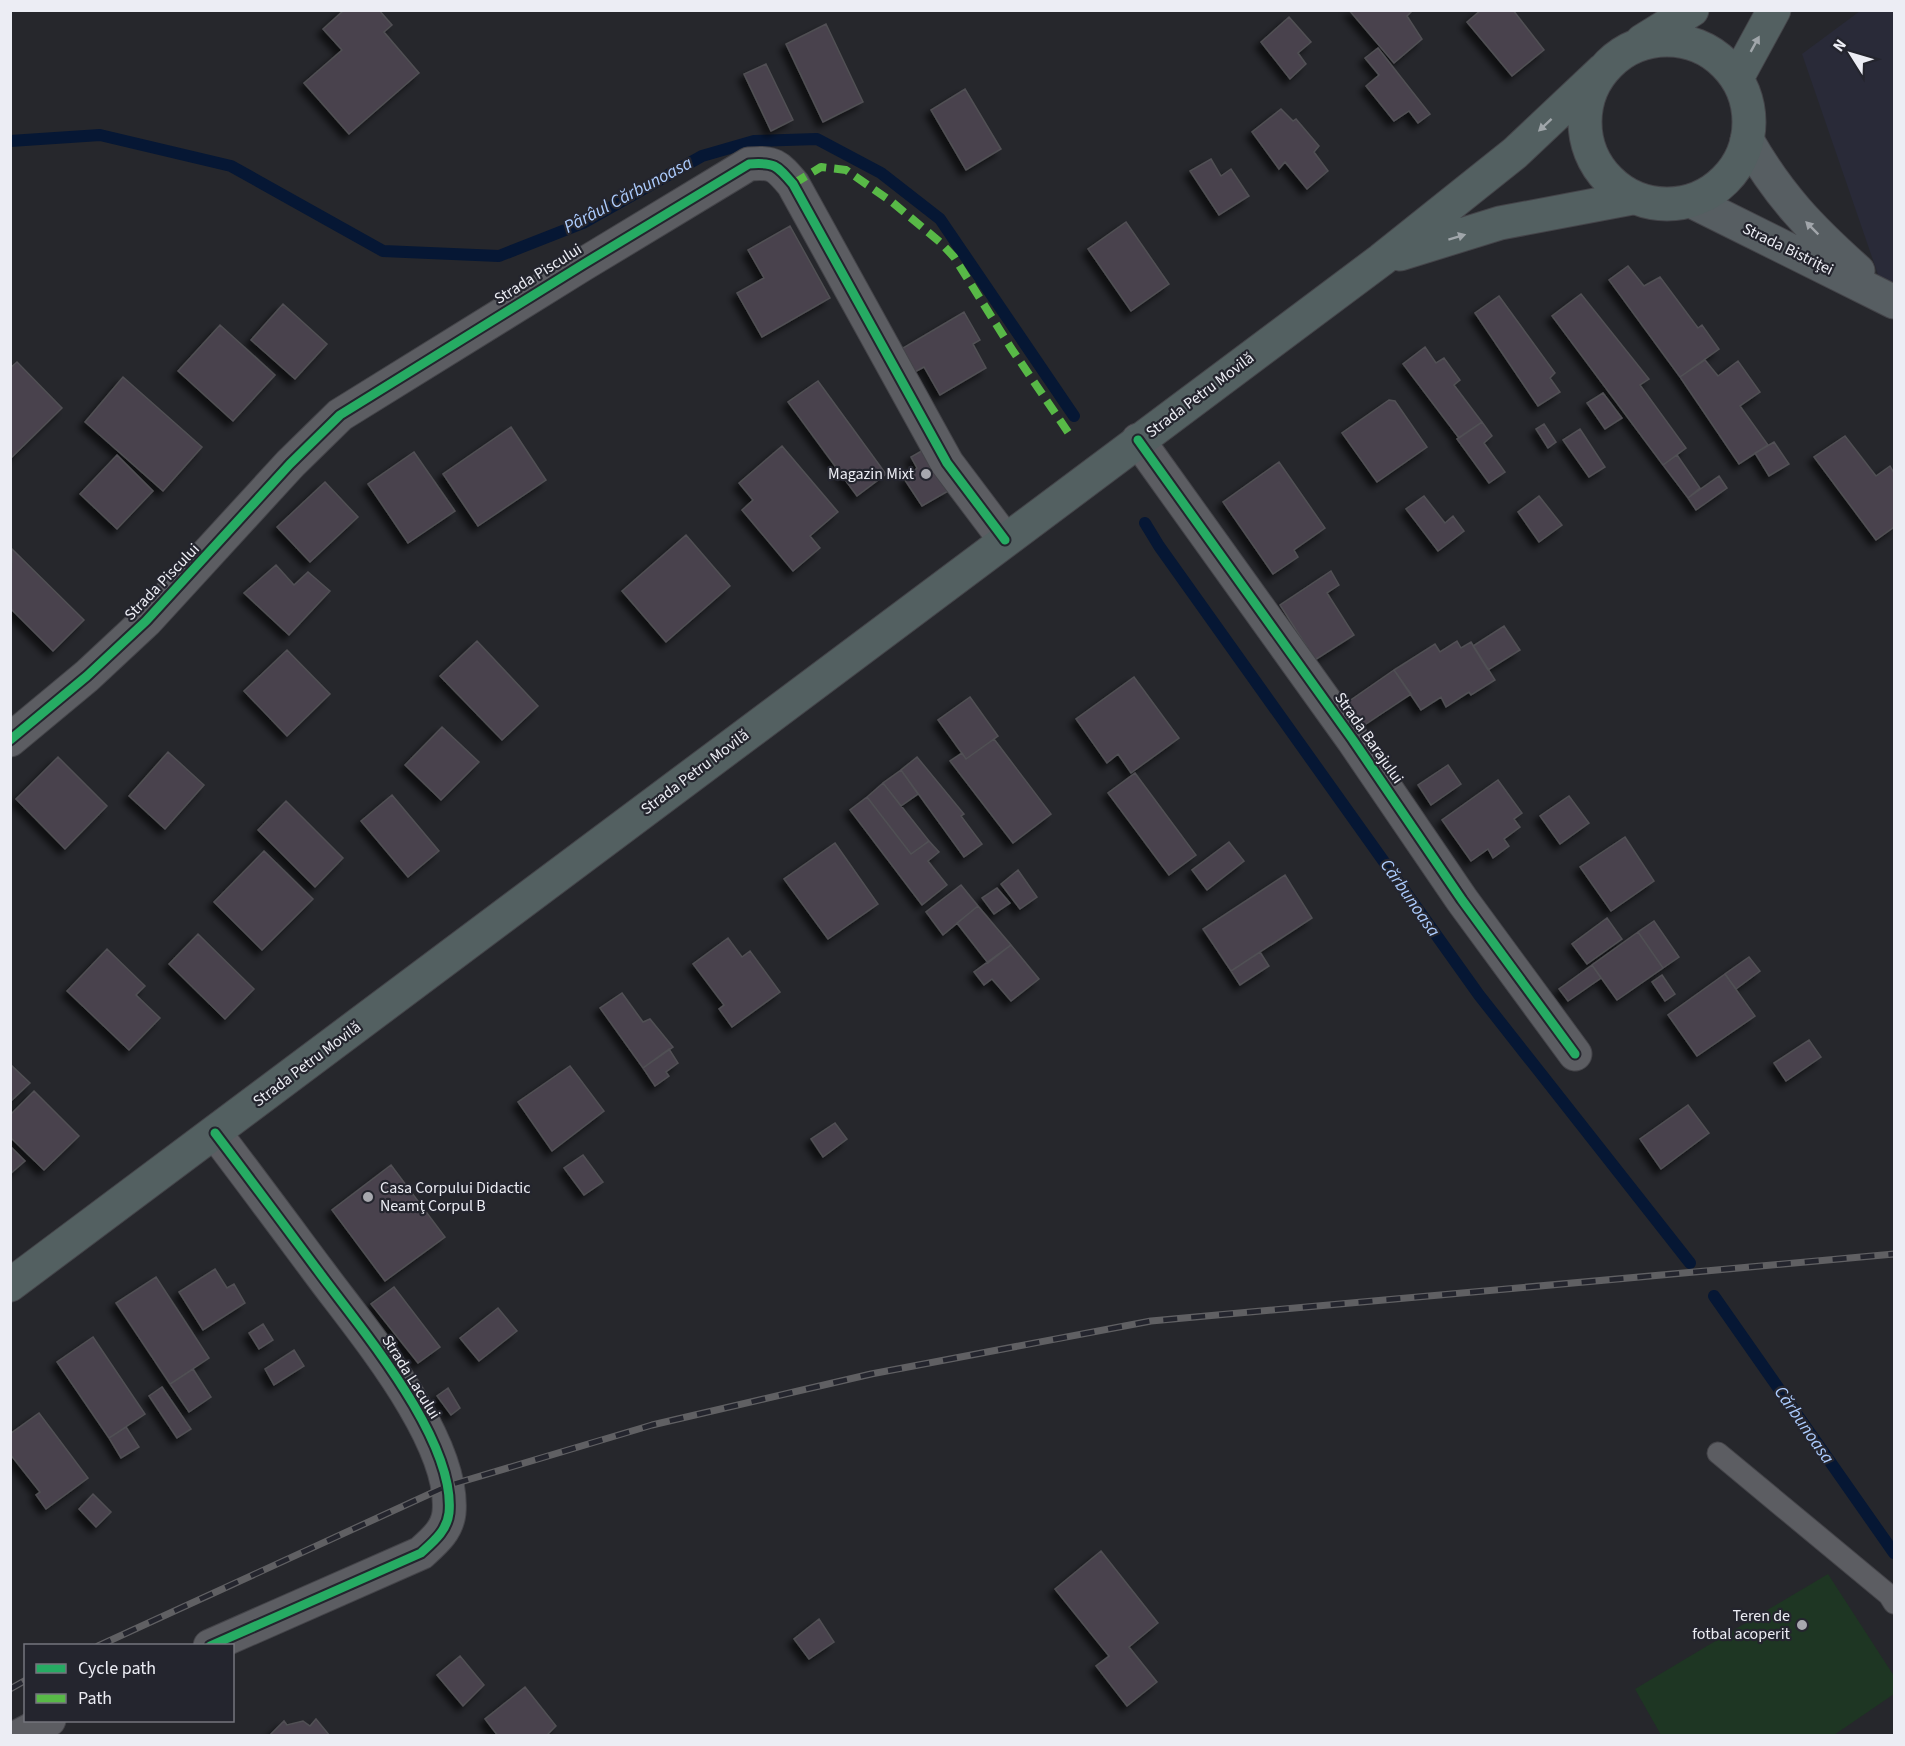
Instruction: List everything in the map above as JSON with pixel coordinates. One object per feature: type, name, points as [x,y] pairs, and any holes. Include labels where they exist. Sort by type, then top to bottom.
[{"type":"main road","points":[[1630,48],[1653,41],[1677,40],[1700,47],[1721,60],[1737,78],[1747,108],[1747,140],[1740,160],[1727,178],[1711,193],[1691,201],[1671,205],[1651,204],[1632,198],[1611,184],[1595,165],[1586,141],[1584,116],[1590,92],[1603,70],[1630,48],[1692,10]]},
{"type":"main road","points":[[1737,78],[1774,10]]},
{"type":"main road","name":"Strada Petru Movilă","points":[[10,1285],[1381,260],[1515,153],[1603,70]]},
{"type":"main road","name":"Strada Bistriței","points":[[1747,140],[1768,177],[1795,211],[1890,299]]},
{"type":"main road","name":"Strada Petru Movilă","points":[[1381,260],[1500,223],[1632,198]]},
{"type":"main road","name":"Strada Bistriței","points":[[1691,201],[1890,299]]},
{"type":"street","name":"Strada Piscului","points":[[10,740],[87,676],[146,621],[297,457],[340,415],[582,264],[749,164],[767,163],[779,167],[793,184],[947,463],[1005,540]]},
{"type":"street","name":"Strada Barajului","points":[[1138,440],[1353,740],[1462,900],[1575,1054]]},
{"type":"street","name":"Strada Lacului","points":[[215,1133],[390,1367],[417,1410],[433,1443],[447,1486],[449,1514],[442,1533],[420,1553],[215,1644]]},
{"type":"street","points":[[19,1736],[45,1722]]},
{"type":"lane","points":[[1718,1453],[1888,1595],[1894,1604]]},
{"type":"shaded area","points":[[1860,11],[1894,11],[1894,321],[1802,54]]},
{"type":"green space","name":"Teren de fotbal acoperit","points":[[1828,1574],[1894,1676],[1894,1694],[1834,1735],[1661,1735],[1635,1689]]},
{"type":"building","points":[[344,10],[379,10],[392,25],[384,32],[419,73],[349,134],[304,83],[342,50],[323,29]]},
{"type":"building","points":[[1349,10],[1413,10],[1407,16],[1422,39],[1394,63]]},
{"type":"building","points":[[1481,10],[1513,10],[1544,50],[1512,76],[1467,22]]},
{"type":"building","points":[[1289,17],[1311,42],[1298,53],[1306,64],[1290,79],[1261,42]]},
{"type":"building","points":[[826,24],[863,102],[823,122],[786,44]]},
{"type":"building","points":[[1378,48],[1430,114],[1418,123],[1409,111],[1394,121],[1366,86],[1379,75],[1365,58]]},
{"type":"building","points":[[766,64],[793,120],[771,131],[744,74]]},
{"type":"building","points":[[965,89],[1001,149],[966,170],[931,110]]},
{"type":"building","points":[[1281,109],[1293,121],[1296,119],[1319,146],[1314,152],[1328,171],[1307,189],[1285,162],[1279,169],[1252,132]]},
{"type":"building","points":[[1211,159],[1221,176],[1231,169],[1249,196],[1219,215],[1190,171]]},
{"type":"building","points":[[1126,222],[1169,284],[1131,311],[1088,249]]},
{"type":"building","points":[[790,226],[830,298],[762,337],[737,293],[764,278],[748,250]]},
{"type":"building","points":[[1628,266],[1644,286],[1660,277],[1698,328],[1702,325],[1719,349],[1680,377],[1609,280]]},
{"type":"building","points":[[1581,294],[1649,379],[1640,385],[1686,448],[1663,465],[1552,316]]},
{"type":"building","points":[[1499,296],[1555,373],[1550,378],[1560,392],[1538,406],[1475,313]]},
{"type":"building","points":[[283,304],[327,344],[295,379],[251,340]]},
{"type":"building","points":[[964,312],[980,340],[973,344],[986,368],[940,395],[924,367],[911,374],[898,351]]},
{"type":"building","points":[[220,325],[275,375],[233,421],[178,371]]},
{"type":"building","points":[[1425,347],[1436,363],[1444,358],[1460,380],[1454,385],[1482,422],[1459,438],[1403,364]]},
{"type":"building","points":[[1705,360],[1718,376],[1738,361],[1760,392],[1740,406],[1768,445],[1739,464],[1680,377]]},
{"type":"building","points":[[17,362],[62,408],[10,459],[10,368]]},
{"type":"building","points":[[123,377],[202,447],[163,491],[85,422]]},
{"type":"building","points":[[818,381],[886,474],[857,496],[788,402]]},
{"type":"building","points":[[1603,393],[1622,418],[1605,429],[1587,403]]},
{"type":"building","points":[[1389,400],[1395,401],[1427,447],[1377,482],[1342,433]]},
{"type":"building","points":[[1482,422],[1492,436],[1484,443],[1505,472],[1489,483],[1457,439]]},
{"type":"building","points":[[1544,424],[1556,442],[1548,448],[1536,429]]},
{"type":"building","points":[[511,427],[546,480],[478,526],[443,474]]},
{"type":"building","points":[[1580,429],[1605,467],[1589,477],[1563,440]]},
{"type":"building","points":[[1845,436],[1876,476],[1890,466],[1894,473],[1894,527],[1876,540],[1814,457]]},
{"type":"building","points":[[1774,442],[1789,464],[1769,476],[1755,453]]},
{"type":"building","points":[[782,446],[838,512],[810,536],[820,548],[793,571],[742,510],[753,500],[739,483]]},
{"type":"building","name":"Magazin Mixt","points":[[925,449],[950,490],[922,506],[905,480],[917,468],[911,457]]},
{"type":"building","points":[[414,452],[455,511],[408,543],[368,484]]},
{"type":"building","points":[[117,455],[153,491],[117,529],[80,494]]},
{"type":"building","points":[[1677,455],[1700,488],[1688,498],[1663,465]]},
{"type":"building","points":[[1279,462],[1325,528],[1294,550],[1298,557],[1273,574],[1223,502]]},
{"type":"building","points":[[1719,476],[1727,488],[1696,510],[1688,498]]},
{"type":"building","points":[[325,482],[358,517],[310,562],[277,527]]},
{"type":"building","points":[[1424,496],[1445,523],[1453,516],[1464,531],[1438,551],[1406,509]]},
{"type":"building","points":[[1539,496],[1562,525],[1539,542],[1518,512]]},
{"type":"building","points":[[686,535],[730,586],[666,642],[622,591]]},
{"type":"building","points":[[12,549],[84,620],[53,651],[10,608]]},
{"type":"building","points":[[276,565],[294,585],[308,572],[330,591],[289,635],[244,593]]},
{"type":"building","points":[[1331,571],[1339,585],[1327,593],[1354,635],[1315,660],[1280,605]]},
{"type":"building","points":[[1504,626],[1520,650],[1488,670],[1473,646]]},
{"type":"building","points":[[477,641],[538,706],[502,740],[440,676]]},
{"type":"building","points":[[1457,641],[1461,648],[1471,642],[1495,680],[1471,695],[1469,692],[1446,707],[1441,697],[1421,710],[1394,670],[1435,644],[1440,652]]},
{"type":"building","points":[[287,650],[330,694],[287,736],[244,691]]},
{"type":"building","points":[[1394,670],[1411,694],[1363,726],[1348,702]]},
{"type":"building","points":[[1134,677],[1179,738],[1131,773],[1118,754],[1107,763],[1076,719]]},
{"type":"building","points":[[970,697],[998,736],[966,759],[938,720]]},
{"type":"building","points":[[442,727],[479,762],[441,800],[405,765]]},
{"type":"building","points":[[994,739],[1051,814],[1013,843],[950,761],[962,753],[966,759]]},
{"type":"building","points":[[168,752],[204,785],[165,829],[129,796]]},
{"type":"building","points":[[58,757],[107,806],[65,849],[16,799]]},
{"type":"building","points":[[917,757],[964,814],[961,816],[982,844],[964,857],[901,770]]},
{"type":"building","points":[[1448,765],[1461,784],[1431,805],[1418,785]]},
{"type":"building","points":[[901,770],[918,794],[901,806],[883,783]]},
{"type":"building","points":[[1135,773],[1196,855],[1169,875],[1108,793]]},
{"type":"building","points":[[1498,780],[1522,813],[1514,819],[1520,827],[1504,839],[1509,846],[1493,858],[1488,849],[1471,861],[1442,820]]},
{"type":"building","points":[[883,783],[929,841],[911,854],[867,797]]},
{"type":"building","points":[[392,795],[439,851],[408,877],[361,821]]},
{"type":"building","points":[[1569,796],[1589,823],[1560,844],[1540,816]]},
{"type":"building","points":[[867,797],[911,854],[929,841],[939,852],[928,861],[947,885],[922,905],[850,810]]},
{"type":"building","points":[[286,801],[343,858],[315,887],[258,830]]},
{"type":"building","points":[[1625,837],[1654,881],[1611,911],[1580,867]]},
{"type":"building","points":[[1229,842],[1244,861],[1207,890],[1192,870]]},
{"type":"building","points":[[835,843],[878,904],[828,939],[784,879]]},
{"type":"building","points":[[264,851],[313,899],[262,950],[214,902]]},
{"type":"building","points":[[1018,870],[1037,897],[1020,909],[1001,884]]},
{"type":"building","points":[[1285,875],[1312,918],[1231,971],[1203,929]]},
{"type":"building","points":[[961,885],[978,906],[943,935],[926,912]]},
{"type":"building","points":[[997,888],[1010,903],[994,914],[982,898]]},
{"type":"building","points":[[978,906],[1011,945],[988,963],[957,923]]},
{"type":"building","points":[[1607,918],[1622,939],[1587,964],[1572,944]]},
{"type":"building","points":[[1654,921],[1679,957],[1663,968],[1638,932]]},
{"type":"building","points":[[1638,932],[1663,968],[1617,1000],[1592,965]]},
{"type":"building","points":[[198,934],[254,989],[225,1019],[169,964]]},
{"type":"building","points":[[728,938],[742,957],[750,951],[780,992],[732,1027],[719,1009],[724,1005],[693,964]]},
{"type":"building","points":[[1011,945],[1039,979],[1011,1001],[992,979],[984,985],[974,972]]},
{"type":"building","points":[[107,949],[145,986],[136,995],[160,1018],[129,1050],[67,991]]},
{"type":"building","points":[[1260,952],[1269,966],[1240,985],[1231,971]]},
{"type":"building","points":[[1749,957],[1760,971],[1736,989],[1725,974]]},
{"type":"building","points":[[1592,965],[1601,978],[1568,1001],[1559,989]]},
{"type":"building","points":[[1725,974],[1755,1016],[1697,1056],[1668,1015]]},
{"type":"building","points":[[1662,975],[1675,994],[1665,1001],[1652,982]]},
{"type":"building","points":[[622,993],[643,1022],[650,1019],[673,1047],[643,1068],[600,1008]]},
{"type":"building","points":[[1809,1040],[1821,1057],[1786,1081],[1774,1063]]},
{"type":"building","points":[[669,1049],[678,1063],[666,1072],[669,1076],[655,1086],[643,1068]]},
{"type":"building","points":[[10,1064],[30,1083],[10,1102]]},
{"type":"building","points":[[570,1066],[604,1111],[552,1151],[518,1102]]},
{"type":"building","points":[[34,1091],[79,1136],[44,1170],[10,1137],[10,1115]]},
{"type":"building","points":[[1688,1105],[1709,1133],[1661,1169],[1640,1139]]},
{"type":"building","points":[[835,1123],[847,1139],[823,1157],[811,1139]]},
{"type":"building","points":[[10,1146],[25,1161],[10,1174]]},
{"type":"building","points":[[583,1155],[603,1182],[584,1195],[564,1168]]},
{"type":"building","points":[[391,1165],[445,1237],[385,1281],[332,1210]]},
{"type":"building","points":[[215,1269],[227,1288],[234,1284],[245,1303],[203,1330],[179,1292]]},
{"type":"building","points":[[156,1277],[209,1358],[170,1384],[116,1303]]},
{"type":"building","points":[[394,1287],[440,1347],[418,1363],[371,1304]]},
{"type":"building","points":[[498,1308],[517,1331],[479,1361],[460,1338]]},
{"type":"building","points":[[263,1324],[273,1340],[259,1349],[249,1333]]},
{"type":"building","points":[[93,1337],[145,1414],[109,1438],[57,1362]]},
{"type":"building","points":[[294,1350],[304,1366],[274,1385],[265,1369]]},
{"type":"building","points":[[193,1369],[211,1397],[189,1412],[170,1384]]},
{"type":"building","points":[[162,1387],[191,1429],[177,1438],[149,1396]]},
{"type":"building","points":[[448,1388],[460,1408],[451,1415],[437,1396]]},
{"type":"building","points":[[39,1413],[88,1478],[46,1509],[36,1495],[40,1492],[10,1454],[10,1434]]},
{"type":"building","points":[[126,1427],[139,1447],[121,1458],[109,1438]]},
{"type":"building","points":[[93,1494],[111,1512],[96,1527],[79,1509]]},
{"type":"building","points":[[1101,1551],[1158,1623],[1129,1647],[1157,1682],[1127,1706],[1096,1666],[1109,1656],[1055,1589]]},
{"type":"building","points":[[819,1619],[834,1642],[809,1659],[794,1639]]},
{"type":"building","points":[[460,1656],[484,1685],[463,1706],[437,1675]]},
{"type":"building","points":[[525,1687],[556,1726],[546,1736],[498,1736],[485,1719]]},
{"type":"building","points":[[316,1719],[330,1736],[269,1736],[284,1721],[287,1725],[303,1721],[310,1726]]},
{"type":"waterway","name":"Pârâul Cărbunoasa","points":[[10,141],[100,135],[231,166],[383,251],[499,256],[583,223],[702,156],[754,141],[817,139],[881,173],[940,219],[1074,416]]},
{"type":"waterway","name":"Cărbunoasa","points":[[1145,523],[1159,546],[1479,995],[1690,1263]]},
{"type":"waterway","name":"Cărbunoasa","points":[[1714,1296],[1894,1553]]},
{"type":"railway","points":[[102,1644],[447,1486],[652,1425],[871,1374],[1151,1321],[1894,1254]]},
{"type":"railway","points":[[10,1689],[24,1681]]},
{"type":"marked path","points":[[793,184],[821,167],[846,170],[892,202],[941,243],[954,257],[1011,348],[1070,435]]},
{"type":"cycle path","points":[[10,740],[87,676],[146,621],[290,464],[340,415],[749,164],[770,164],[793,184],[947,463],[1005,540]]},
{"type":"cycle path","points":[[1138,440],[1353,740],[1462,900],[1575,1054]]},
{"type":"cycle path","points":[[215,1133],[358,1323],[402,1386],[438,1453],[447,1484],[449,1513],[442,1531],[421,1553],[215,1644]]},
{"type":"place","name":"Magazin Mixt","points":[[926,474]]},
{"type":"place","name":"Casa Corpului Didactic Neamţ Corpul B","points":[[368,1197]]},
{"type":"place","name":"Teren de fotbal acoperit","points":[[1802,1625]]}]
